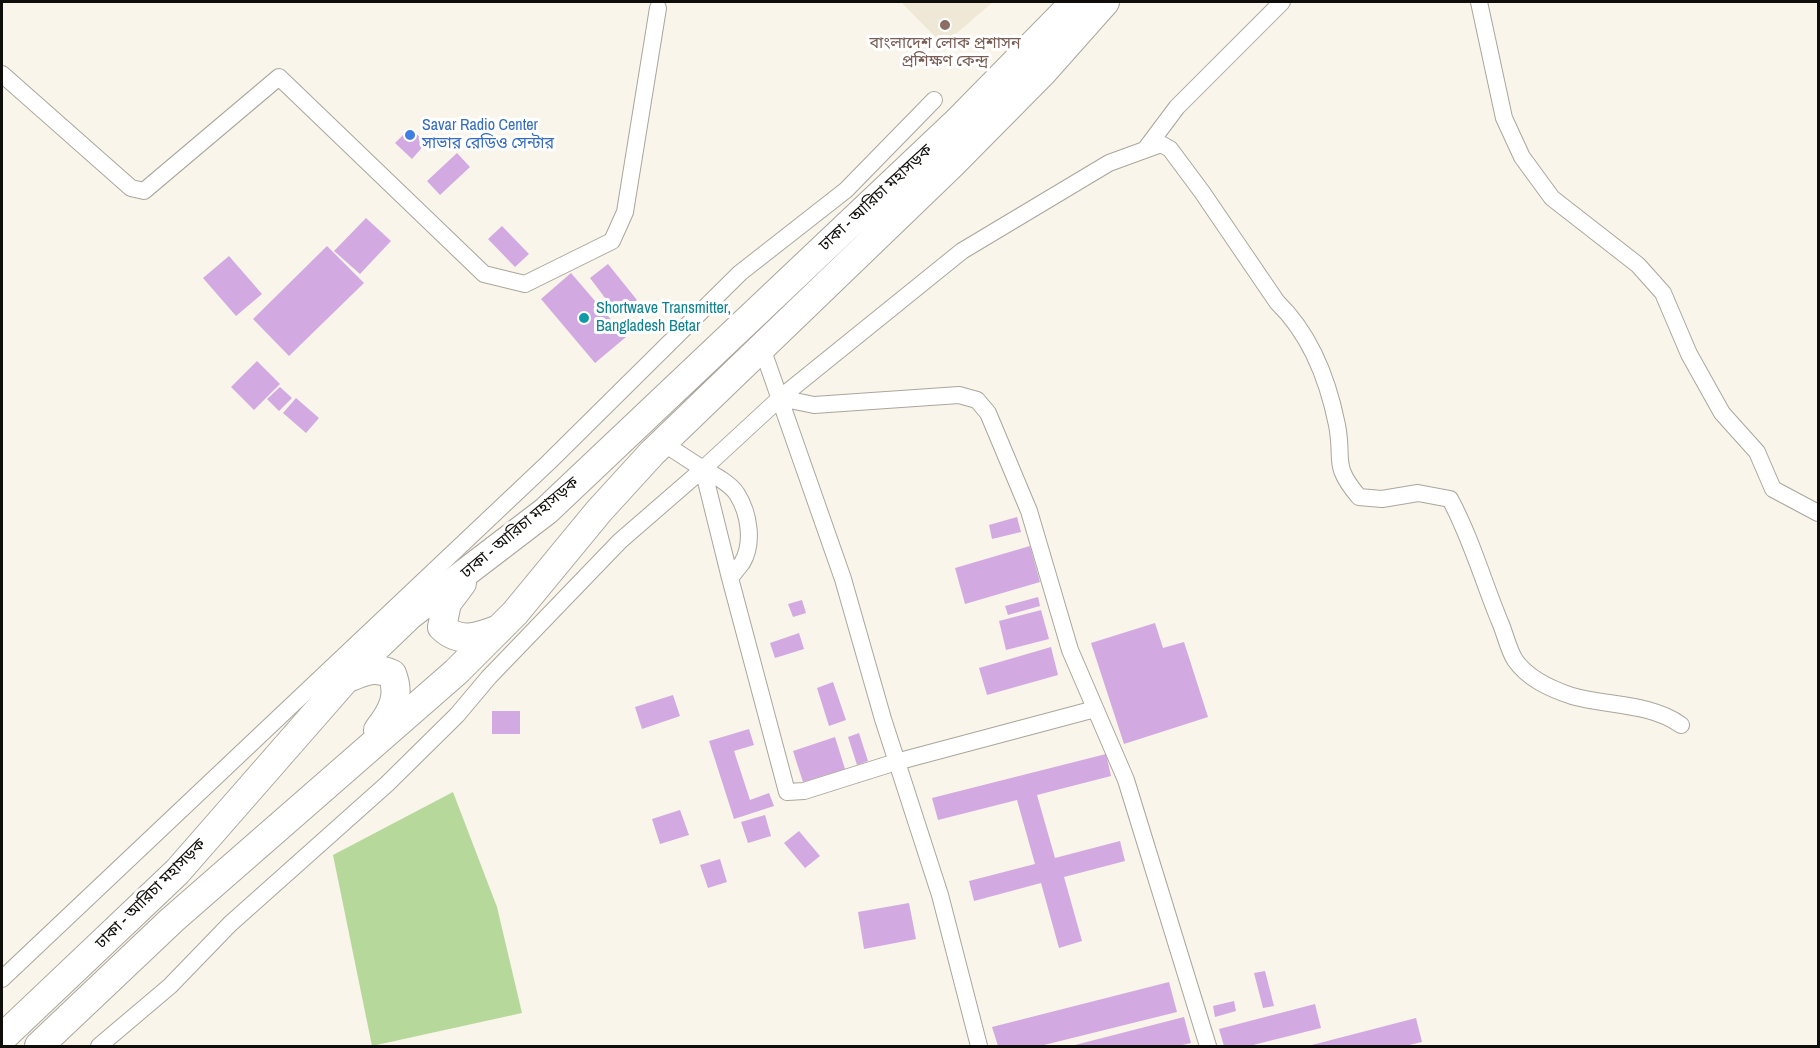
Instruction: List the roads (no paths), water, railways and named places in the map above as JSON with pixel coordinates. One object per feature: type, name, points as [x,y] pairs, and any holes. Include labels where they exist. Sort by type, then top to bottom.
[{"type":"highway","name":"ঢাকা - আরিচা মহাসড়ক","points":[[2,1038],[177,872],[346,679],[410,615],[546,512],[956,123],[1075,2]]},
{"type":"highway","name":"ঢাকা - আরিচা মহাসড়ক","points":[[39,1047],[172,920],[456,672],[499,629],[599,511],[663,442],[1042,73],[1105,2]]},
{"type":"highway","points":[[481,563],[447,603],[442,627],[449,634],[462,638],[480,637],[499,629]]},
{"type":"highway","points":[[346,679],[365,670],[381,668],[392,674],[396,684],[396,700],[386,720],[355,759]]},
{"type":"street","points":[[1147,147],[1177,107],[1282,2]]},
{"type":"street","points":[[1479,2],[1504,118],[1522,157],[1551,198],[1638,264],[1663,293],[1689,354],[1722,413],[1757,452],[1773,489],[1818,513]]},
{"type":"street","points":[[2,74],[131,188],[144,191],[279,77],[484,274],[525,284],[612,241],[625,212],[658,8]]},
{"type":"street","points":[[2,980],[541,471],[740,273],[846,190],[934,100]]},
{"type":"street","points":[[102,1045],[170,986],[230,924],[387,784],[457,715],[489,677],[620,542],[780,398],[962,251],[1109,163],[1147,147],[1161,144],[1170,149],[1277,302],[1291,315],[1307,339],[1323,377],[1337,427],[1337,454],[1343,479],[1359,497],[1382,499],[1418,493],[1450,499],[1466,529],[1482,578],[1515,660],[1537,682],[1573,696],[1619,703],[1672,718],[1681,725]]},
{"type":"street","points":[[762,348],[843,579],[896,762],[940,895],[979,1047]]},
{"type":"street","points":[[780,398],[814,405],[928,395],[959,395],[977,400],[988,413],[1029,511],[1070,650],[1126,780],[1208,1047]]},
{"type":"street","points":[[663,442],[737,494],[750,537],[742,562],[730,578]]},
{"type":"street","points":[[702,469],[785,789],[793,793],[804,791],[896,762],[1095,709]]},
{"type":"place","name":"বাংলাদেশ লোক প্রশাসন প্রশিক্ষণ কেন্দ্র","points":[[945,25]]},
{"type":"place","name":"Savar Radio Center সাভার রেডিও সেন্টার","points":[[410,135]]},
{"type":"place","name":"Shortwave Transmitter, Bangladesh Betar","points":[[584,318]]}]
